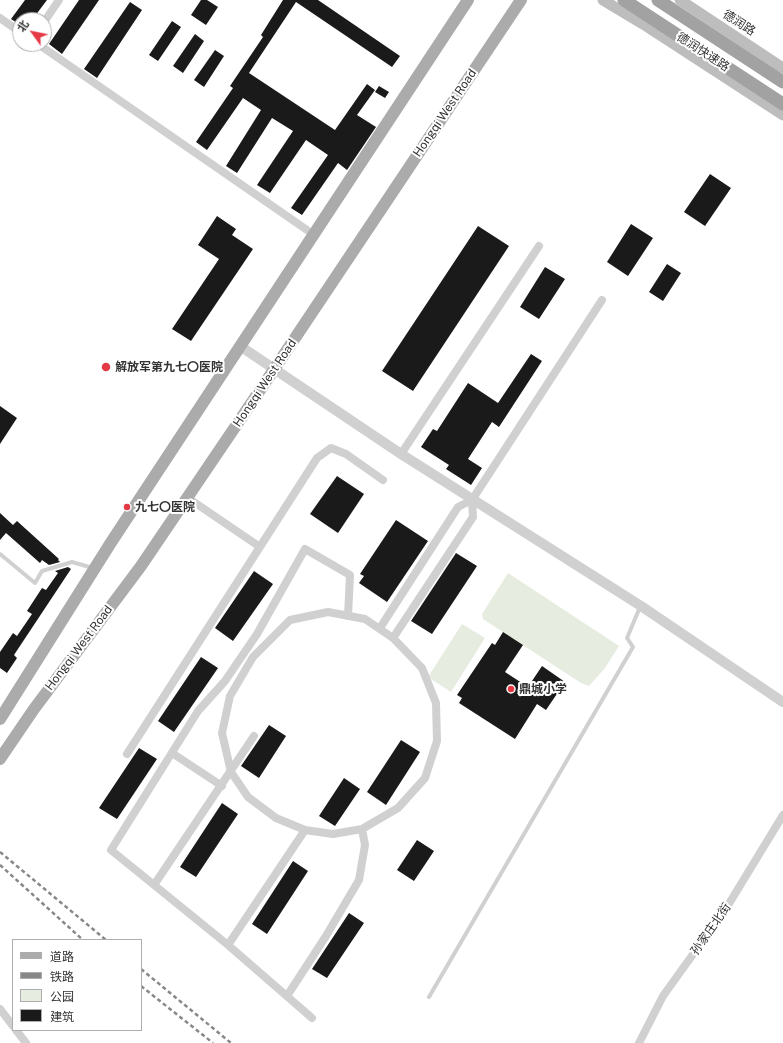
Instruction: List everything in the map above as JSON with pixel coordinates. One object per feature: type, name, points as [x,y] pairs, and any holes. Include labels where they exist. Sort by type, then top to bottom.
[{"type":"highway","name":"德润快速路","points":[[624,0],[783,104]]},
{"type":"highway","name":"德润快速路","points":[[658,0],[783,82]]},
{"type":"main road","name":"Hongqi West Road","points":[[0,719],[95,568],[468,0]]},
{"type":"main road","name":"Hongqi West Road","points":[[0,759],[34,709],[141,566],[188,498],[521,0]]},
{"type":"main road","points":[[604,0],[783,115]]},
{"type":"main road","name":"德润路","points":[[680,0],[783,68]]},
{"type":"street","points":[[51,12],[59,0]]},
{"type":"street","points":[[0,18],[12,26]]},
{"type":"street","points":[[50,52],[307,230]]},
{"type":"street","points":[[401,454],[539,246]]},
{"type":"street","points":[[380,628],[458,507],[472,500],[602,300]]},
{"type":"street","points":[[240,346],[275,368],[401,454],[640,606],[783,702]]},
{"type":"street","points":[[127,754],[317,458],[331,448],[346,454],[383,480]]},
{"type":"street","points":[[188,498],[260,547]]},
{"type":"street","points":[[393,638],[473,517],[472,500]]},
{"type":"street","points":[[312,1018],[228,945],[111,850],[198,712],[225,681],[257,634],[305,549],[350,575],[348,616]]},
{"type":"street","points":[[328,612],[365,619],[380,628],[393,638],[422,668],[436,703],[437,741],[425,778],[398,808],[362,829],[333,834],[305,830],[276,818],[248,797],[231,772],[222,733],[230,696],[253,657],[290,620],[328,612]]},
{"type":"street","points":[[244,653],[253,657]]},
{"type":"street","points":[[154,885],[222,786],[254,736]]},
{"type":"street","points":[[172,753],[222,786]]},
{"type":"street","name":"孙家庄北街","points":[[639,1043],[663,996],[727,907],[783,815]]},
{"type":"street","points":[[287,996],[360,880],[365,845],[362,829]]},
{"type":"street","points":[[228,945],[305,830]]},
{"type":"street","points":[[0,1009],[12,1025]]},
{"type":"street","points":[[17,1031],[26,1043]]},
{"type":"lane","points":[[0,554],[35,583],[42,571],[72,562],[95,568]]},
{"type":"lane","points":[[429,997],[633,647],[627,638],[640,606]]},
{"type":"green space","points":[[508,573],[619,646],[605,668],[589,686],[581,683],[483,619],[482,614]]},
{"type":"green space","points":[[462,624],[485,638],[451,692],[428,677]]},
{"type":"building","points":[[25,0],[47,0],[38,12],[16,12]]},
{"type":"building","points":[[79,0],[99,0],[62,54],[52,46],[52,40]]},
{"type":"building","points":[[201,0],[207,0],[218,7],[206,25],[191,15]]},
{"type":"building","points":[[283,0],[318,0],[400,56],[392,67],[296,2],[249,73],[335,130],[367,84],[375,90],[357,115],[376,127],[347,170],[338,163],[302,215],[291,208],[328,155],[306,140],[270,193],[257,185],[293,131],[272,118],[237,173],[226,166],[261,110],[243,98],[207,150],[196,142],[233,88],[230,86],[263,37],[261,35]]},
{"type":"building","points":[[130,2],[142,10],[97,78],[84,69]]},
{"type":"building","points":[[172,21],[181,27],[158,61],[149,55]]},
{"type":"building","points":[[195,34],[204,41],[183,73],[173,66]]},
{"type":"building","points":[[215,50],[224,56],[204,87],[194,80]]},
{"type":"building","points":[[379,86],[389,92],[385,98],[375,92]]},
{"type":"building","points":[[710,174],[731,188],[705,226],[684,212]]},
{"type":"building","points":[[217,216],[236,229],[232,235],[253,249],[191,341],[172,329],[219,259],[198,245]]},
{"type":"building","points":[[631,224],[653,238],[628,276],[607,262]]},
{"type":"building","points":[[478,226],[509,246],[413,391],[382,371]]},
{"type":"building","points":[[667,264],[681,273],[663,301],[649,292]]},
{"type":"building","points":[[545,267],[565,279],[539,319],[520,307]]},
{"type":"building","points":[[531,354],[542,361],[499,427],[492,422],[468,459],[482,468],[471,485],[446,469],[449,465],[421,447],[433,429],[437,431],[468,383],[498,403]]},
{"type":"building","points":[[0,406],[17,418],[0,444]]},
{"type":"building","points":[[337,476],[364,494],[338,533],[310,514]]},
{"type":"building","points":[[0,513],[13,525],[17,521],[59,559],[58,560],[60,562],[49,565],[42,560],[40,563],[6,533],[0,540]]},
{"type":"building","points":[[396,520],[428,541],[387,602],[359,583],[364,576],[360,574]]},
{"type":"building","points":[[456,553],[477,566],[432,634],[411,621]]},
{"type":"building","points":[[68,567],[71,569],[14,655],[17,658],[7,673],[0,668],[0,652],[13,633],[17,636],[32,614],[27,611],[42,588],[46,590],[58,573],[55,571]]},
{"type":"building","points":[[254,571],[273,584],[233,641],[215,628]]},
{"type":"building","points":[[503,632],[523,645],[505,672],[528,687],[542,666],[565,682],[546,710],[537,704],[515,739],[459,703],[462,698],[457,695],[492,643],[495,645]]},
{"type":"building","points":[[201,657],[218,668],[174,732],[158,721]]},
{"type":"building","points":[[269,725],[286,736],[259,778],[241,766]]},
{"type":"building","points":[[401,740],[420,752],[386,805],[367,792]]},
{"type":"building","points":[[139,748],[157,759],[117,819],[99,808]]},
{"type":"building","points":[[344,778],[360,789],[335,826],[319,816]]},
{"type":"building","points":[[222,803],[238,814],[196,877],[180,867]]},
{"type":"building","points":[[417,840],[434,851],[414,881],[397,870]]},
{"type":"building","points":[[293,861],[308,871],[267,934],[252,924]]},
{"type":"building","points":[[349,913],[364,923],[327,978],[312,969]]},
{"type":"railway","points":[[0,852],[105,939]]},
{"type":"railway","points":[[0,865],[82,939]]},
{"type":"railway","points":[[142,970],[231,1043]]},
{"type":"railway","points":[[142,987],[213,1043]]},
{"type":"place","name":"解放军第九七〇医院","points":[[106,367]]},
{"type":"place","name":"九七〇医院","points":[[127,507]]},
{"type":"place","name":"鼎城小学","points":[[511,689]]}]
